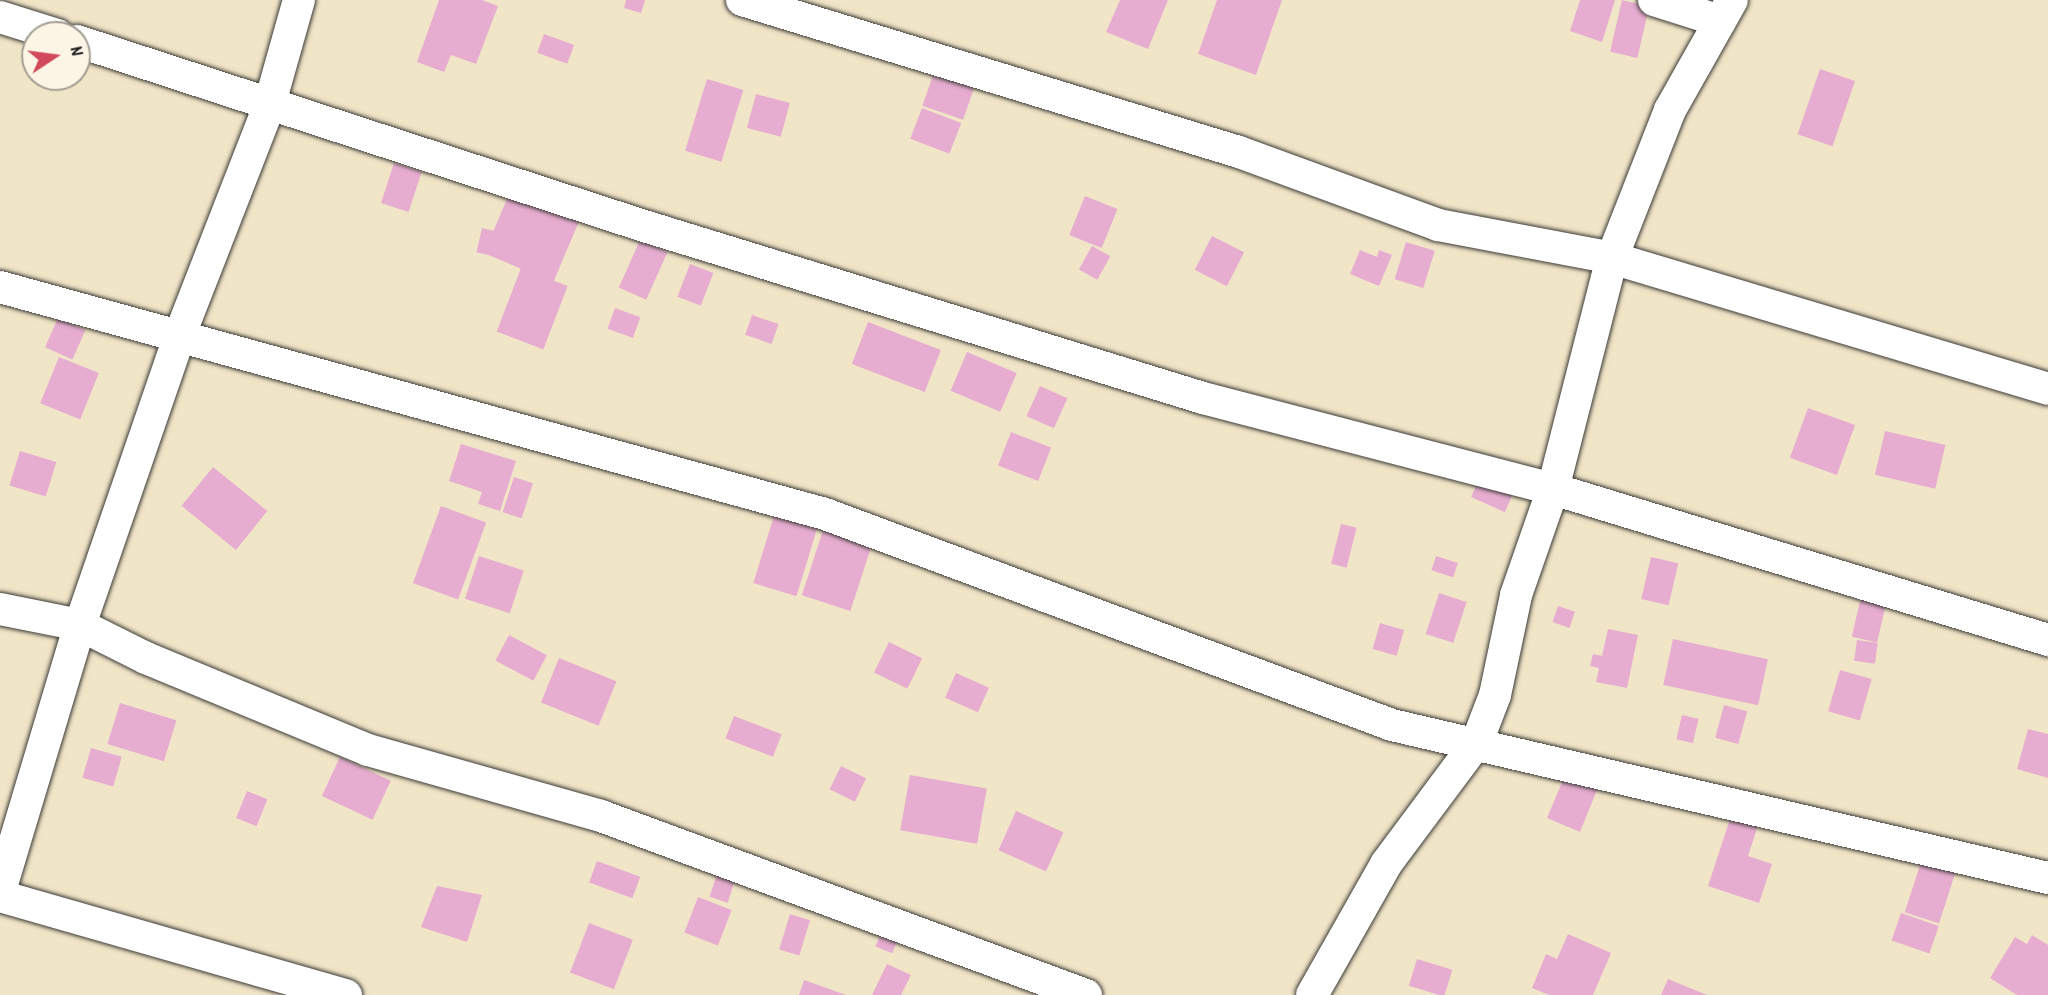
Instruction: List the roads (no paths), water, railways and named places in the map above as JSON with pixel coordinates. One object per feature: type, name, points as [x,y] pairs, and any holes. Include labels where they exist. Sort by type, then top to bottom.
[{"type":"street","points":[[0,891],[80,625],[179,337],[270,103],[299,0]]},
{"type":"street","points":[[741,0],[1239,152],[1438,225],[1612,258],[2048,390]]},
{"type":"street","points":[[1312,995],[1386,864],[1478,742],[1495,695],[1516,595],[1553,489],[1612,258],[1670,110],[1726,10],[1654,0]]},
{"type":"street","points":[[0,17],[21,24]]},
{"type":"street","points":[[91,45],[654,229],[1203,398],[1553,489],[2048,640]]},
{"type":"street","points":[[0,287],[825,514],[1392,725],[1478,742],[2048,878]]},
{"type":"street","points":[[0,609],[80,625],[146,658],[368,750],[601,816],[1086,995]]},
{"type":"street","points":[[0,896],[346,995]]}]
